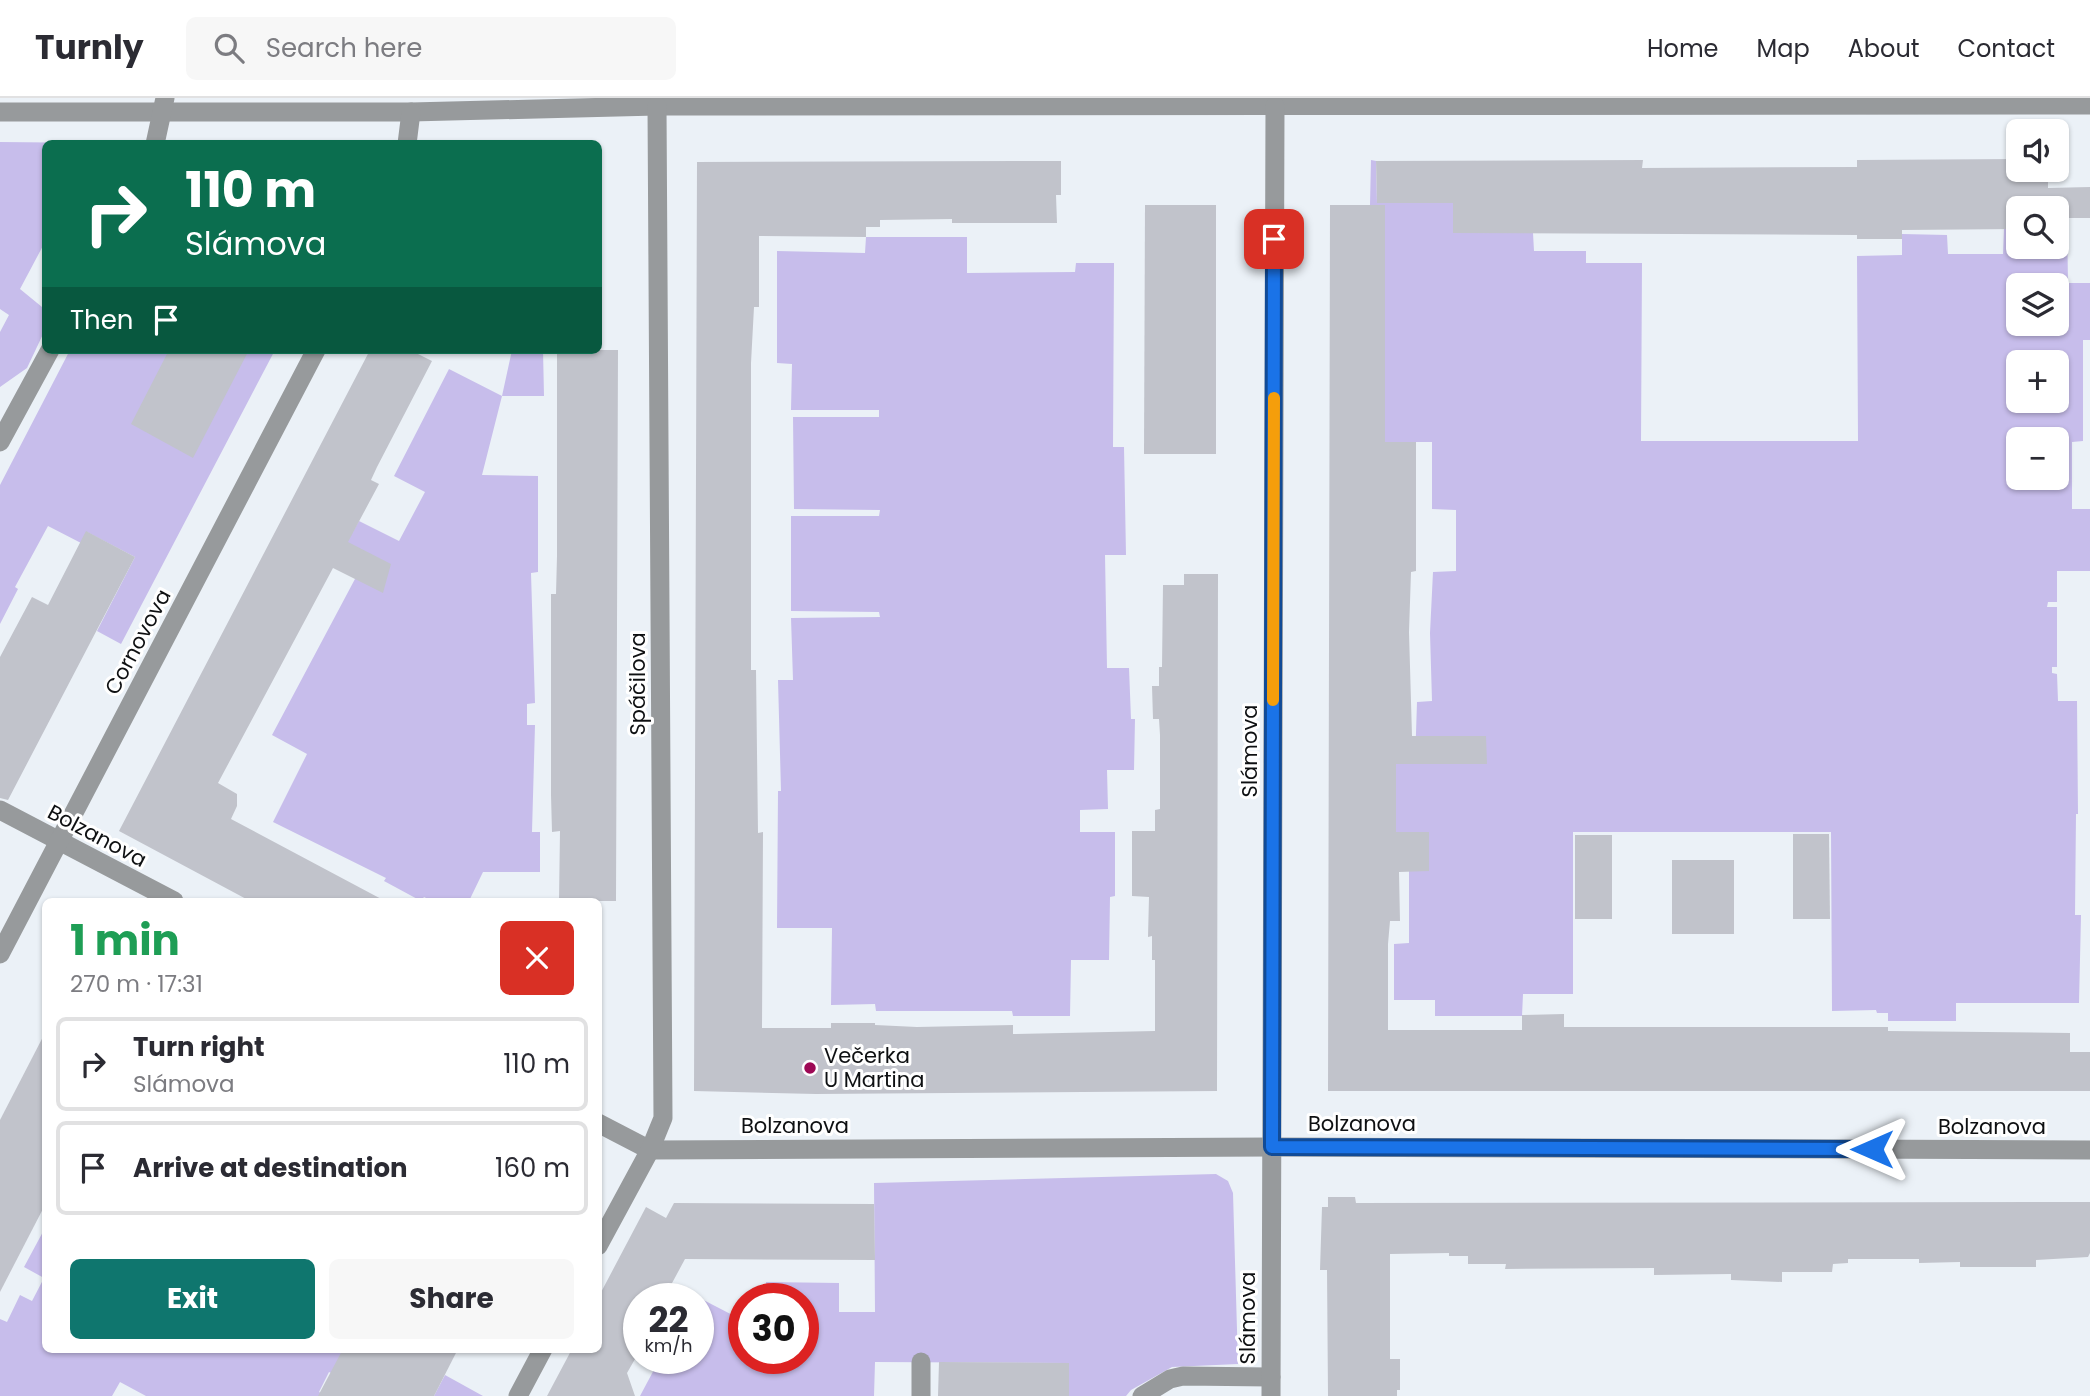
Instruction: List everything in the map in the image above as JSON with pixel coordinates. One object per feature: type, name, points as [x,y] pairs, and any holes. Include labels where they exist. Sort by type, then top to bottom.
[{"type":"street","points":[[0,112],[163,105],[411,112],[481,103],[657,106],[2090,105]]},
{"type":"street","points":[[156,140],[163,105]]},
{"type":"street","name":"Spáčilova","points":[[602,1239],[650,1150],[663,1118],[657,106]]},
{"type":"street","name":"Slámova","points":[[1271,1386],[1275,106]]},
{"type":"street","points":[[408,140],[411,112]]},
{"type":"street","points":[[3,430],[48,354]]},
{"type":"street","name":"Cornovova","points":[[0,954],[314,354]]},
{"type":"street","name":"Bolzanova","points":[[0,810],[168,898]]},
{"type":"street","name":"Bolzanova","points":[[602,1125],[650,1150],[1272,1147],[2090,1150]]},
{"type":"street","points":[[518,1396],[541,1353]]},
{"type":"street","points":[[921,1362],[921,1396]]},
{"type":"street","points":[[1142,1396],[1170,1379],[1183,1376],[1271,1386]]},
{"type":"shaded area","points":[[0,142],[42,142],[42,248],[20,289],[42,307],[42,336],[27,368],[0,387],[0,332],[9,315],[0,309]]},
{"type":"shaded area","points":[[1371,160],[1376,161],[1377,203],[1453,203],[1453,232],[1533,233],[1534,251],[1586,251],[1586,263],[1642,263],[1641,441],[1858,441],[1857,256],[1902,255],[1902,234],[1947,235],[1948,254],[2003,254],[2006,229],[2006,259],[2068,259],[2068,273],[2006,273],[2006,336],[2069,336],[2069,283],[2090,283],[2090,340],[2083,340],[2083,441],[2072,442],[2072,509],[2090,509],[2090,571],[2057,571],[2057,602],[2048,602],[2047,607],[2057,607],[2057,667],[2052,667],[2052,673],[2057,674],[2058,701],[2077,701],[2075,915],[2081,915],[2079,1003],[1956,1003],[1956,1021],[1888,1021],[1888,1013],[1877,1013],[1876,1010],[1832,1011],[1831,832],[1573,832],[1573,994],[1523,994],[1522,1016],[1435,1016],[1435,1000],[1394,1000],[1394,944],[1409,943],[1409,871],[1429,871],[1429,832],[1396,832],[1396,764],[1415,764],[1417,702],[1432,701],[1430,633],[1433,572],[1456,571],[1456,510],[1432,509],[1432,442],[1385,442],[1385,205],[1370,205]]},
{"type":"shaded area","points":[[866,237],[967,237],[967,273],[1075,272],[1076,263],[1114,263],[1113,447],[1124,447],[1126,555],[1105,555],[1107,668],[1129,668],[1131,719],[1135,719],[1134,770],[1107,770],[1108,809],[1080,810],[1080,832],[1115,832],[1115,896],[1110,897],[1109,960],[1071,960],[1070,1016],[1013,1016],[1012,1011],[876,1011],[875,1004],[831,1005],[832,928],[777,928],[778,791],[781,791],[778,680],[793,680],[791,618],[880,617],[879,612],[791,611],[791,516],[879,516],[880,510],[794,509],[793,417],[879,417],[879,410],[791,410],[792,364],[777,363],[777,251],[865,253]]},
{"type":"shaded area","points":[[68,354],[273,354],[121,644],[97,631],[135,557],[87,532],[81,543],[48,526],[15,587],[18,589],[0,624],[0,485]]},
{"type":"shaded area","points":[[511,354],[543,354],[544,396],[502,396]]},
{"type":"shaded area","points":[[449,369],[502,396],[482,475],[538,476],[538,572],[531,573],[535,703],[527,704],[527,725],[535,725],[532,832],[540,832],[540,872],[483,872],[470,898],[415,898],[384,881],[386,878],[273,822],[307,754],[272,735],[355,579],[347,542],[359,521],[399,541],[425,492],[394,476]]},
{"type":"shaded area","points":[[1216,1174],[1228,1181],[1233,1193],[1238,1364],[1172,1367],[1131,1390],[1126,1396],[1069,1396],[1068,1363],[875,1362],[874,1396],[640,1396],[652,1374],[714,1374],[714,1305],[728,1313],[728,1374],[819,1374],[819,1283],[766,1282],[839,1283],[839,1312],[875,1312],[874,1183]]},
{"type":"shaded area","points":[[42,1234],[42,1277],[24,1267]]},
{"type":"shaded area","points":[[42,1282],[42,1353],[361,1353],[345,1380],[329,1372],[319,1392],[327,1396],[146,1396],[120,1382],[112,1396],[0,1396],[0,1319],[7,1322],[20,1295],[32,1301]]},
{"type":"shaded area","points":[[445,1375],[483,1396],[434,1396]]},
{"type":"building","points":[[2006,159],[2006,182],[2048,182],[2048,188],[2090,187],[2090,218],[2069,218],[2069,196],[2006,196],[2006,229],[1902,230],[1902,239],[1857,239],[1857,235],[1453,233],[1453,203],[1377,203],[1376,161],[1643,160],[1642,168],[1857,167],[1857,160]]},
{"type":"building","points":[[1061,161],[1061,195],[1056,195],[1057,223],[952,223],[952,219],[880,220],[880,227],[866,227],[866,237],[759,236],[759,307],[754,307],[751,363],[751,670],[756,670],[758,833],[763,832],[762,1028],[831,1028],[831,1023],[875,1023],[917,1027],[1013,1025],[1013,1034],[1155,1031],[1155,960],[1152,960],[1152,936],[1148,937],[1149,897],[1132,896],[1132,831],[1155,831],[1155,810],[1160,809],[1159,719],[1153,719],[1152,686],[1159,686],[1159,667],[1162,667],[1163,585],[1184,585],[1184,574],[1218,574],[1217,1091],[816,1094],[694,1091],[697,162]]},
{"type":"building","points":[[1145,205],[1216,205],[1216,454],[1144,454]]},
{"type":"building","points":[[1330,205],[1385,205],[1385,442],[1416,442],[1416,571],[1411,572],[1409,632],[1412,736],[1486,736],[1487,764],[1396,764],[1396,832],[1429,832],[1429,871],[1399,872],[1400,921],[1390,921],[1388,944],[1388,1030],[1522,1030],[1522,1015],[1564,1014],[1564,1027],[1888,1027],[1888,1031],[2070,1033],[2070,1052],[2090,1052],[2090,1091],[1328,1091]]},
{"type":"building","points":[[602,350],[618,350],[616,901],[602,901],[602,898],[559,898],[560,831],[552,832],[551,795],[551,594],[556,594],[557,354],[602,354]]},
{"type":"building","points":[[167,354],[247,354],[193,458],[131,424]]},
{"type":"building","points":[[368,354],[418,354],[432,361],[377,467],[371,480],[379,484],[348,542],[391,564],[383,593],[333,568],[218,783],[237,794],[237,806],[231,819],[379,898],[244,898],[119,831]]},
{"type":"building","points":[[86,531],[135,557],[8,800],[0,798],[0,657],[32,597],[48,605]]},
{"type":"building","points":[[1793,834],[1829,834],[1830,919],[1793,919]]},
{"type":"building","points":[[1575,835],[1612,835],[1612,919],[1575,919]]},
{"type":"building","points":[[1672,860],[1734,860],[1734,934],[1672,934]]},
{"type":"building","points":[[42,1039],[42,1211],[0,1292],[0,1120]]},
{"type":"building","points":[[1328,1197],[1355,1197],[1356,1203],[2090,1202],[2090,1253],[2088,1257],[2036,1260],[2036,1267],[1960,1267],[1960,1262],[1919,1263],[1919,1259],[1848,1259],[1848,1263],[1833,1264],[1832,1272],[1782,1272],[1782,1282],[1731,1280],[1731,1274],[1654,1275],[1654,1268],[1505,1269],[1506,1264],[1468,1264],[1468,1256],[1449,1256],[1449,1253],[1390,1254],[1390,1359],[1400,1359],[1400,1390],[1397,1390],[1397,1396],[1328,1396],[1327,1270],[1320,1270],[1322,1207],[1328,1207]]},
{"type":"building","points":[[674,1203],[874,1204],[875,1260],[685,1259],[672,1283],[623,1283],[623,1374],[627,1374],[635,1396],[547,1396],[570,1353],[602,1353],[602,1290],[646,1207],[666,1218]]},
{"type":"building","points":[[341,1353],[456,1353],[434,1396],[318,1396]]},
{"type":"building","points":[[939,1362],[1069,1363],[1069,1396],[938,1396]]},
{"type":"slow traffic","points":[[1273,700],[1274,398]]},
{"type":"place","name":"Večerka U Martina","points":[[810,1068]]},
{"type":"route","points":[[1274,239],[1272,1147],[1872,1149]]}]
